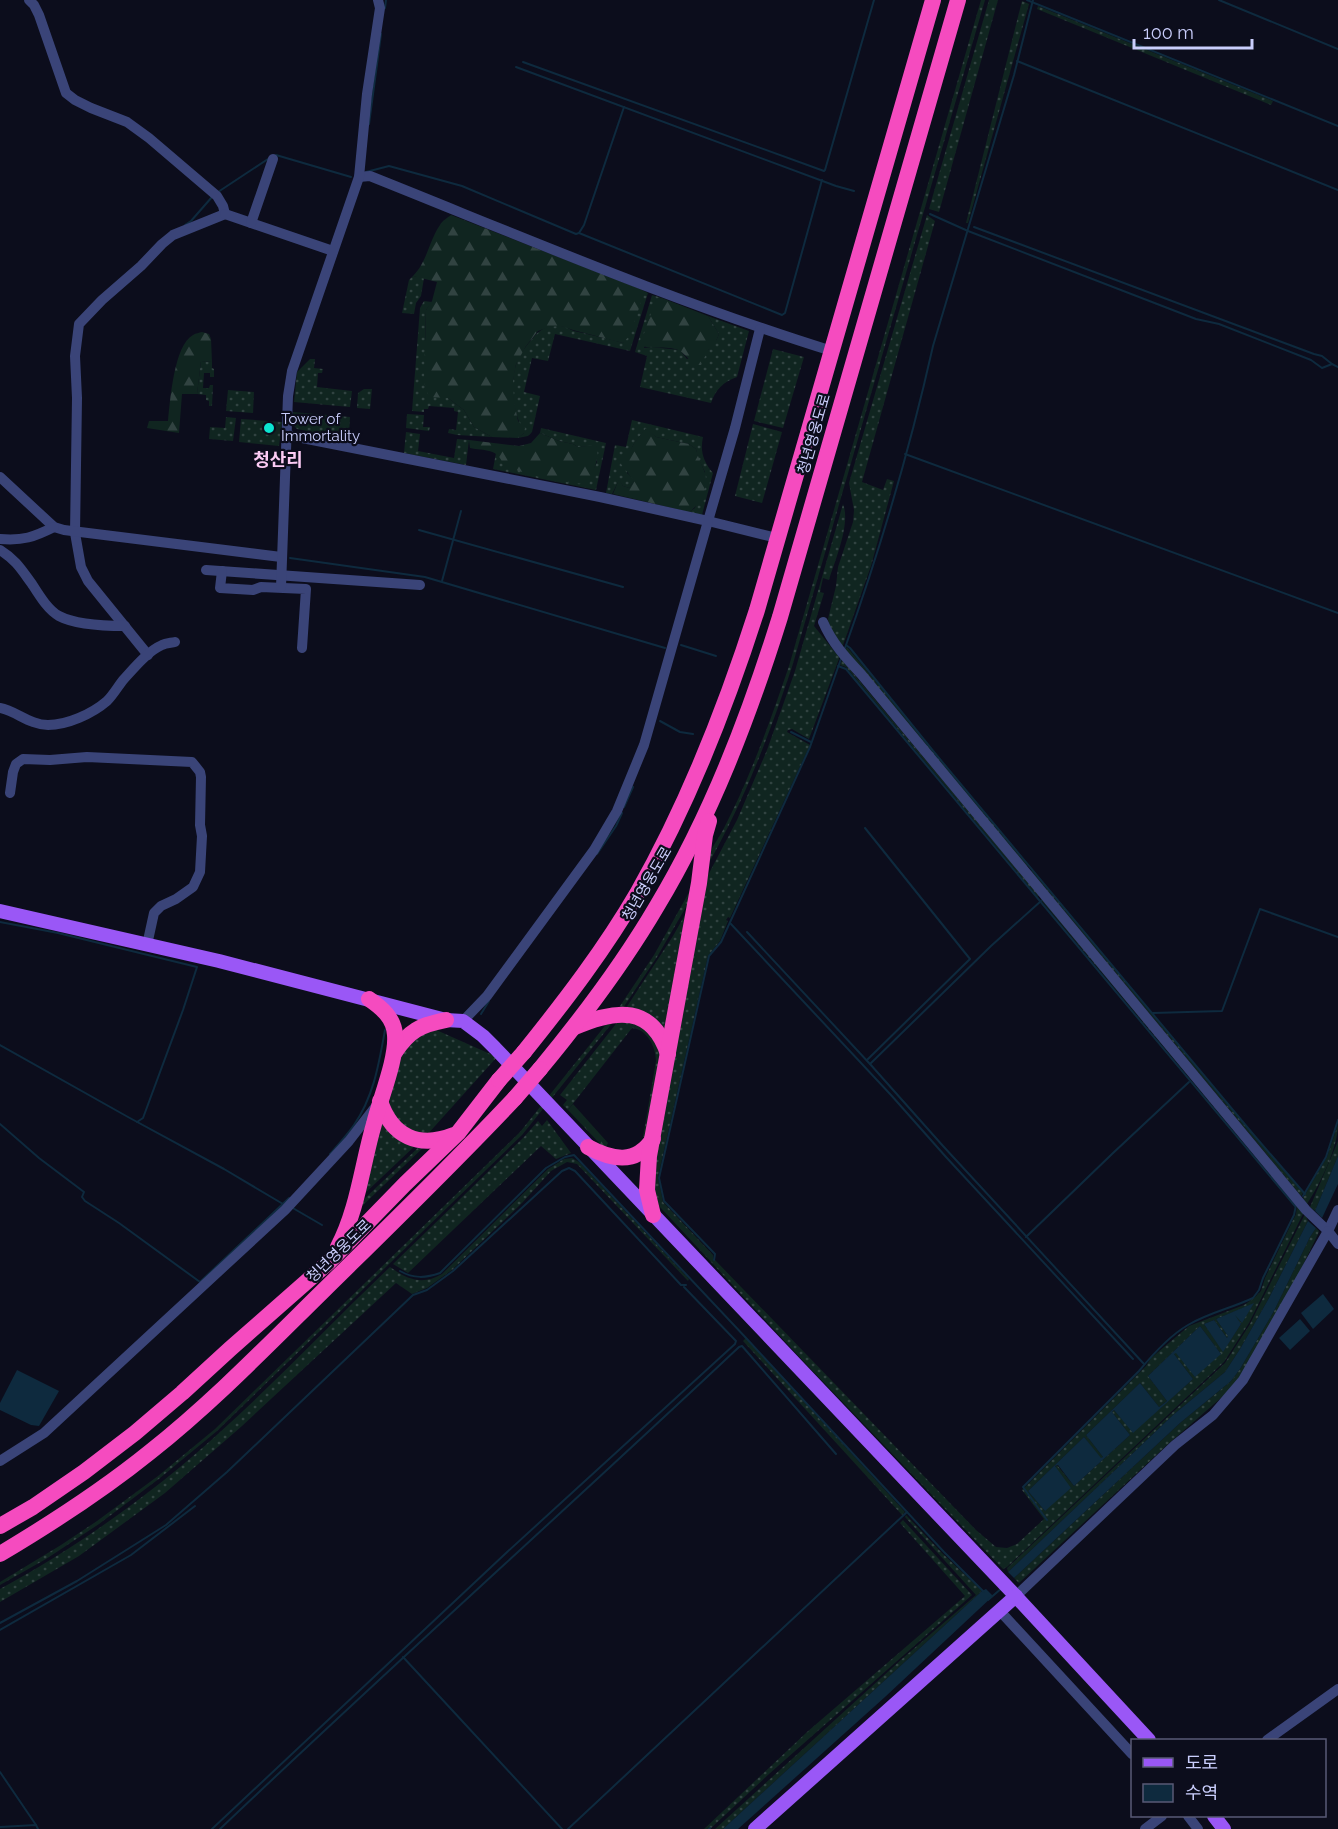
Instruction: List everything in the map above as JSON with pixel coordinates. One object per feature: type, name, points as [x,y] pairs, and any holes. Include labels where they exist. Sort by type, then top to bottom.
[{"type":"highway","name":"청년영웅도로","points":[[0,1526],[33,1507],[84,1472],[135,1433],[182,1394],[330,1261],[405,1184],[459,1133],[585,973],[637,894],[660,852],[699,769],[725,706],[757,610],[933,0]]},
{"type":"highway","name":"청년영웅도로","points":[[0,1554],[98,1492],[151,1452],[198,1411],[418,1199],[540,1070],[605,987],[657,906],[681,863],[725,769],[747,714],[780,617],[958,0]]},
{"type":"highway","points":[[653,1215],[647,1190],[647,1176],[705,835],[725,769]]},
{"type":"highway","points":[[330,1261],[350,1220],[394,1052],[395,1034],[390,1018],[382,1008],[369,999]]},
{"type":"highway","points":[[574,1028],[606,1016],[640,1018],[649,1022],[660,1034],[668,1055]]},
{"type":"highway","points":[[394,1052],[415,1030],[428,1023],[446,1020]]},
{"type":"highway","points":[[380,1101],[384,1115],[391,1124],[400,1133],[414,1139],[429,1141],[459,1133]]},
{"type":"highway","points":[[588,1147],[610,1157],[628,1156],[646,1148],[654,1137]]},
{"type":"main road","points":[[0,911],[369,999],[446,1020],[463,1021],[495,1048],[1013,1593],[1148,1739]]},
{"type":"main road","points":[[755,1829],[999,1610],[1013,1593]]},
{"type":"street","points":[[29,0],[39,15],[66,93],[91,108],[127,122],[149,138],[217,196],[225,214]]},
{"type":"street","points":[[281,587],[288,396],[292,371],[358,177],[380,8],[378,0]]},
{"type":"street","points":[[251,223],[273,159]]},
{"type":"street","points":[[358,177],[370,176],[651,289],[760,329],[832,351]]},
{"type":"street","points":[[148,655],[88,580],[81,567],[75,533],[77,398],[75,356],[76,332],[79,324],[173,235],[225,214],[333,251]]},
{"type":"street","points":[[463,1021],[487,996],[594,850],[617,811],[644,745],[735,428],[760,329]]},
{"type":"street","points":[[287,435],[600,497],[777,538]]},
{"type":"street","points":[[0,477],[54,527],[75,533],[281,557]]},
{"type":"street","points":[[0,539],[35,537],[54,527]]},
{"type":"street","points":[[0,550],[14,559],[43,600],[58,616],[104,626],[125,626]]},
{"type":"street","points":[[206,570],[420,585]]},
{"type":"street","points":[[222,571],[220,588],[306,589],[302,648]]},
{"type":"street","points":[[824,622],[829,636],[840,651],[1311,1215],[1338,1244]]},
{"type":"street","points":[[0,708],[36,723],[47,725],[67,722],[105,702],[148,655],[161,645],[175,642]]},
{"type":"street","points":[[10,793],[16,764],[23,759],[87,758],[192,762],[201,777],[200,872],[193,887],[161,906],[154,913],[147,945]]},
{"type":"street","points":[[0,1461],[44,1433],[288,1206],[349,1141],[380,1101]]},
{"type":"street","points":[[1013,1593],[1175,1445],[1213,1415],[1243,1380],[1324,1228],[1338,1210]]},
{"type":"street","points":[[999,1610],[1131,1753]]},
{"type":"street","points":[[1268,1739],[1338,1689]]},
{"type":"street","points":[[1145,1829],[1160,1817]]},
{"type":"green space","points":[[981,0],[985,0],[792,667],[754,769],[732,819],[706,868],[709,853],[723,830],[751,770],[789,666]]},
{"type":"green space","points":[[989,0],[998,0],[939,212],[929,209]]},
{"type":"green space","points":[[1022,1],[1029,4],[968,223],[966,223]]},
{"type":"green space","points":[[1038,6],[1273,101],[1271,105],[1037,9]]},
{"type":"green space","points":[[451,215],[640,289],[644,293],[630,335],[623,343],[561,326],[538,331],[516,364],[513,381],[514,401],[518,421],[525,428],[524,433],[518,438],[492,437],[474,427],[464,410],[448,398],[429,397],[424,382],[426,310],[432,301],[437,282],[413,276],[422,264],[441,224]]},
{"type":"green space","points":[[927,215],[935,221],[862,482],[883,490],[887,479],[894,481],[871,566],[842,648],[829,626],[828,619],[838,567],[853,522],[854,510],[849,483]]},
{"type":"green space","points":[[413,276],[424,278],[421,296],[416,303],[414,314],[402,313],[409,280]]},
{"type":"green space","points":[[640,289],[648,293],[630,351],[555,334],[548,361],[532,358],[524,392],[540,396],[532,432],[528,436],[518,438],[524,433],[515,409],[514,374],[520,355],[535,335],[548,327],[564,326],[574,331],[623,343]]},
{"type":"green space","points":[[652,295],[662,298],[656,300],[644,348],[680,350],[687,359],[703,353],[713,345],[719,334],[708,316],[749,331],[737,377],[721,387],[711,403],[640,387],[647,356],[635,352]]},
{"type":"green space","points":[[662,298],[708,316],[719,334],[701,365],[695,365],[676,349],[640,345],[656,299]]},
{"type":"green space","points":[[424,301],[432,302],[426,310],[425,339],[448,398],[464,410],[474,427],[492,437],[448,433],[449,429],[456,430],[458,412],[454,411],[454,408],[429,406],[428,409],[424,409],[424,412],[412,411],[420,308]]},
{"type":"green space","points":[[202,332],[209,334],[211,339],[212,362],[201,361],[197,394],[182,394],[179,433],[147,428],[149,421],[168,421],[174,374],[181,350],[193,335]]},
{"type":"green space","points":[[773,349],[804,357],[783,428],[754,421]]},
{"type":"green space","points":[[310,359],[315,359],[314,368],[323,369],[322,373],[318,373],[317,387],[352,391],[350,407],[294,402],[297,372]]},
{"type":"green space","points":[[201,361],[212,362],[214,369],[214,377],[210,377],[210,373],[204,373],[203,388],[213,385],[212,406],[209,406],[206,395],[197,394]]},
{"type":"green space","points":[[364,389],[372,389],[370,409],[357,408],[358,393]]},
{"type":"green space","points":[[228,390],[254,392],[253,413],[226,411]]},
{"type":"green space","points":[[293,412],[350,417],[349,437],[297,429],[293,425]]},
{"type":"green space","points":[[407,414],[424,415],[423,427],[430,427],[429,431],[406,428]]},
{"type":"green space","points":[[226,417],[236,418],[233,441],[209,439],[210,427],[225,428]]},
{"type":"green space","points":[[241,419],[282,422],[279,446],[239,442]]},
{"type":"green space","points":[[632,420],[703,437],[703,456],[713,473],[702,515],[689,512],[695,508],[705,472],[696,449],[689,444],[656,437],[646,429],[629,454],[627,473],[635,480],[629,488],[623,486],[619,480],[612,494],[606,493],[615,445],[626,447]]},
{"type":"green space","points":[[753,424],[782,432],[762,503],[735,496]]},
{"type":"green space","points":[[541,428],[606,443],[596,490],[493,469],[496,453],[501,457],[591,474],[597,462],[596,446],[578,447],[559,441],[540,433]]},
{"type":"green space","points":[[646,428],[656,437],[689,444],[696,449],[705,473],[706,484],[700,500],[689,512],[613,494],[619,479],[623,486],[629,488],[634,481],[621,464],[624,453],[628,454]]},
{"type":"green space","points":[[406,432],[420,434],[418,451],[454,458],[457,439],[469,440],[466,465],[404,453]]},
{"type":"green space","points":[[540,433],[578,447],[596,445],[597,460],[589,484],[545,478],[524,472],[503,465],[494,453],[470,448],[469,440],[519,446],[531,443]]},
{"type":"green space","points":[[843,504],[844,531],[829,580],[823,578],[820,592],[824,593],[814,626],[840,656],[809,739],[792,729],[787,732],[810,745],[730,918],[726,920],[728,921],[720,941],[708,956],[658,1177],[663,1202],[713,1255],[713,1260],[976,1530],[996,1547],[1007,1548],[1017,1544],[1044,1519],[1022,1490],[1146,1366],[1151,1358],[1189,1326],[1244,1305],[1261,1291],[1296,1214],[1297,1206],[1041,900],[1042,898],[1304,1212],[1249,1323],[1224,1362],[1003,1569],[806,1364],[659,1206],[652,1178],[706,879],[737,820],[767,750],[795,671]],"holes":[[[1253,1304],[1241,1322],[1236,1314],[1234,1315],[1241,1324],[1223,1351],[1204,1324],[1214,1320],[1227,1338],[1229,1337],[1216,1319]],[[1200,1326],[1221,1354],[1175,1353],[1193,1379],[1133,1432],[1114,1410],[1112,1412],[1130,1435],[1074,1486],[1057,1465],[1045,1511],[1028,1491],[1084,1437],[1101,1459],[1103,1457],[1086,1435],[1140,1383],[1159,1407],[1167,1401],[1148,1376]]]},
{"type":"green space","points":[[847,647],[1028,865],[1026,867],[845,650]]},
{"type":"green space","points":[[842,660],[1039,895],[1038,897],[846,667],[840,665]]},
{"type":"green space","points":[[1031,871],[1303,1193],[1301,1196]]},
{"type":"green space","points":[[692,887],[690,900],[657,957],[621,1011],[616,1012],[654,955]]},
{"type":"green space","points":[[691,904],[667,1040],[624,1011]]},
{"type":"green space","points":[[619,1020],[636,1021],[661,1045],[648,1137],[643,1137],[656,1056],[650,1040],[637,1029],[632,1028],[568,1110],[563,1105],[567,1100],[560,1095]]},
{"type":"green space","points":[[608,1022],[613,1022],[522,1135],[217,1431],[99,1524],[46,1559],[0,1585],[0,1582],[97,1521],[158,1476],[215,1429],[520,1132]]},
{"type":"green space","points":[[434,1029],[497,1057],[426,1136],[400,1126],[389,1103],[403,1051],[413,1039]]},
{"type":"green space","points":[[573,1104],[608,1143],[605,1149],[568,1110]]},
{"type":"green space","points":[[381,1117],[419,1142],[361,1197]]},
{"type":"green space","points":[[547,1120],[571,1153],[556,1159],[541,1146],[408,1273],[393,1264],[538,1121],[542,1126]]},
{"type":"green space","points":[[1338,1124],[1332,1155],[1307,1204],[1303,1198],[1327,1157]]},
{"type":"green space","points":[[1338,1141],[1338,1156],[1315,1211],[1310,1207]]},
{"type":"green space","points":[[423,1143],[427,1144],[361,1207],[361,1202]]},
{"type":"green space","points":[[572,1158],[579,1162],[689,1279],[688,1281],[577,1164],[567,1162],[551,1171],[522,1203],[452,1270],[427,1288],[412,1294],[396,1283],[242,1426],[165,1493],[79,1556],[0,1602],[0,1589],[86,1537],[195,1455],[390,1267],[409,1278],[421,1280],[435,1278],[442,1274],[548,1169],[564,1159]]},
{"type":"green space","points":[[1305,1214],[1308,1221],[1269,1298],[1225,1372],[1173,1415],[1008,1572],[1007,1568],[1225,1363],[1250,1324]]},
{"type":"green space","points":[[1316,1228],[1319,1231],[1318,1234],[1288,1296],[1237,1384],[1167,1445],[1019,1583],[1014,1578],[1180,1423],[1231,1381],[1274,1311]]},
{"type":"green space","points":[[746,1338],[905,1512],[902,1515],[743,1341]]},
{"type":"green space","points":[[906,1515],[982,1591],[723,1829],[715,1829],[903,1658],[976,1595],[905,1517]]},
{"type":"green space","points":[[903,1520],[972,1595],[710,1829],[704,1829],[807,1732],[965,1596],[900,1523]]},
{"type":"water","points":[[1338,1156],[1338,1184],[1322,1218],[1315,1211]]},
{"type":"water","points":[[1308,1221],[1316,1228],[1274,1311],[1231,1381],[1180,1423],[1014,1578],[1008,1572],[1173,1415],[1225,1372],[1269,1298]]},
{"type":"water","points":[[1323,1294],[1334,1309],[1313,1329],[1301,1313]]},
{"type":"water","points":[[1254,1303],[1242,1323],[1235,1315],[1241,1324],[1223,1352],[1204,1324],[1214,1320],[1227,1338],[1228,1336],[1216,1319]]},
{"type":"water","points":[[1300,1319],[1310,1331],[1290,1350],[1279,1338]]},
{"type":"water","points":[[1200,1326],[1221,1354],[1195,1377],[1176,1353],[1174,1354],[1193,1379],[1133,1433],[1114,1410],[1112,1412],[1130,1435],[1074,1486],[1058,1465],[1055,1466],[1071,1488],[1045,1511],[1028,1491],[1084,1437],[1101,1458],[1103,1457],[1086,1435],[1140,1383],[1159,1407],[1167,1401],[1148,1376]]},
{"type":"water","points":[[17,1370],[59,1391],[39,1426],[31,1425],[0,1410],[0,1403]]},
{"type":"water","points":[[986,1589],[993,1596],[885,1697],[738,1829],[723,1829],[982,1591]]},
{"type":"waterway","points":[[385,8],[386,0]]},
{"type":"waterway","points":[[523,62],[824,171],[874,0]]},
{"type":"waterway","points":[[1027,0],[1338,126]]},
{"type":"waterway","points":[[845,648],[894,499],[933,346],[1014,75],[1033,0]]},
{"type":"waterway","points":[[1219,0],[1338,49]]},
{"type":"waterway","points":[[369,124],[381,34]]},
{"type":"waterway","points":[[1017,61],[1338,190]]},
{"type":"waterway","points":[[516,67],[854,191]]},
{"type":"waterway","points":[[366,172],[389,166],[462,186],[576,234],[584,225],[624,107]]},
{"type":"waterway","points":[[276,155],[351,177]]},
{"type":"waterway","points":[[218,192],[268,159]]},
{"type":"waterway","points":[[579,233],[782,315],[785,313],[822,180]]},
{"type":"waterway","points":[[185,225],[212,197]]},
{"type":"waterway","points":[[930,214],[968,231],[1196,319],[1219,324],[1311,360],[1322,368],[1332,364],[1338,367]]},
{"type":"waterway","points":[[974,227],[1322,356],[1332,364]]},
{"type":"waterway","points":[[905,454],[1338,613]]},
{"type":"waterway","points":[[442,581],[461,511]]},
{"type":"waterway","points":[[419,530],[623,587]]},
{"type":"waterway","points":[[290,558],[425,577],[665,648]]},
{"type":"waterway","points":[[681,645],[716,656]]},
{"type":"waterway","points":[[846,645],[1305,1194]]},
{"type":"waterway","points":[[714,1260],[715,1254],[664,1201],[659,1178],[709,956],[721,942],[810,747],[842,656]]},
{"type":"waterway","points":[[838,666],[846,669],[1295,1206]]},
{"type":"waterway","points":[[660,721],[680,732],[693,734]]},
{"type":"waterway","points":[[791,732],[811,742]]},
{"type":"waterway","points":[[624,807],[633,787]]},
{"type":"waterway","points":[[597,854],[622,813]]},
{"type":"waterway","points":[[865,828],[970,959],[867,1060]]},
{"type":"waterway","points":[[870,1064],[991,946],[1041,901]]},
{"type":"waterway","points":[[1153,1013],[1222,1011],[1260,909],[1338,937]]},
{"type":"waterway","points":[[0,922],[58,933],[197,967],[143,1118],[137,1122]]},
{"type":"waterway","points":[[730,923],[1133,1359]]},
{"type":"waterway","points":[[747,932],[1144,1364]]},
{"type":"waterway","points":[[481,1014],[489,1001]]},
{"type":"waterway","points":[[330,1154],[354,1125],[366,1103],[375,1079],[385,1030]]},
{"type":"waterway","points":[[0,1045],[283,1204]]},
{"type":"waterway","points":[[1026,1237],[1189,1082]]},
{"type":"waterway","points":[[1303,1196],[1326,1157],[1338,1120]]},
{"type":"waterway","points":[[0,1124],[39,1158],[84,1192],[82,1197],[85,1201],[200,1282],[289,1198]]},
{"type":"waterway","points":[[400,1271],[420,1277],[440,1273],[546,1168],[565,1157],[574,1155],[944,1552],[984,1592]]},
{"type":"waterway","points":[[0,1623],[77,1581],[166,1525],[227,1472],[413,1295],[427,1290],[453,1271],[562,1171],[569,1168],[575,1171],[681,1285],[686,1285]]},
{"type":"waterway","points":[[1047,1520],[1023,1487],[1174,1334],[1196,1321],[1253,1298],[1259,1290],[1294,1215],[1296,1205]]},
{"type":"waterway","points":[[291,1207],[322,1225]]},
{"type":"waterway","points":[[212,1829],[505,1554],[735,1344],[736,1341],[684,1287]]},
{"type":"waterway","points":[[220,1829],[739,1347],[742,1346],[836,1454]]},
{"type":"waterway","points":[[0,1630],[131,1555],[195,1506]]},
{"type":"waterway","points":[[568,1829],[907,1512]]},
{"type":"waterway","points":[[988,1600],[1002,1588]]},
{"type":"waterway","points":[[403,1657],[562,1829]]},
{"type":"waterway","points":[[0,1772],[36,1825]]},
{"type":"waterway","points":[[0,1827],[36,1825],[38,1829]]},
{"type":"place","name":"Tower of Immortality","points":[[269,428]]},
{"type":"district","name":"청산리","points":[[278,459]]}]
